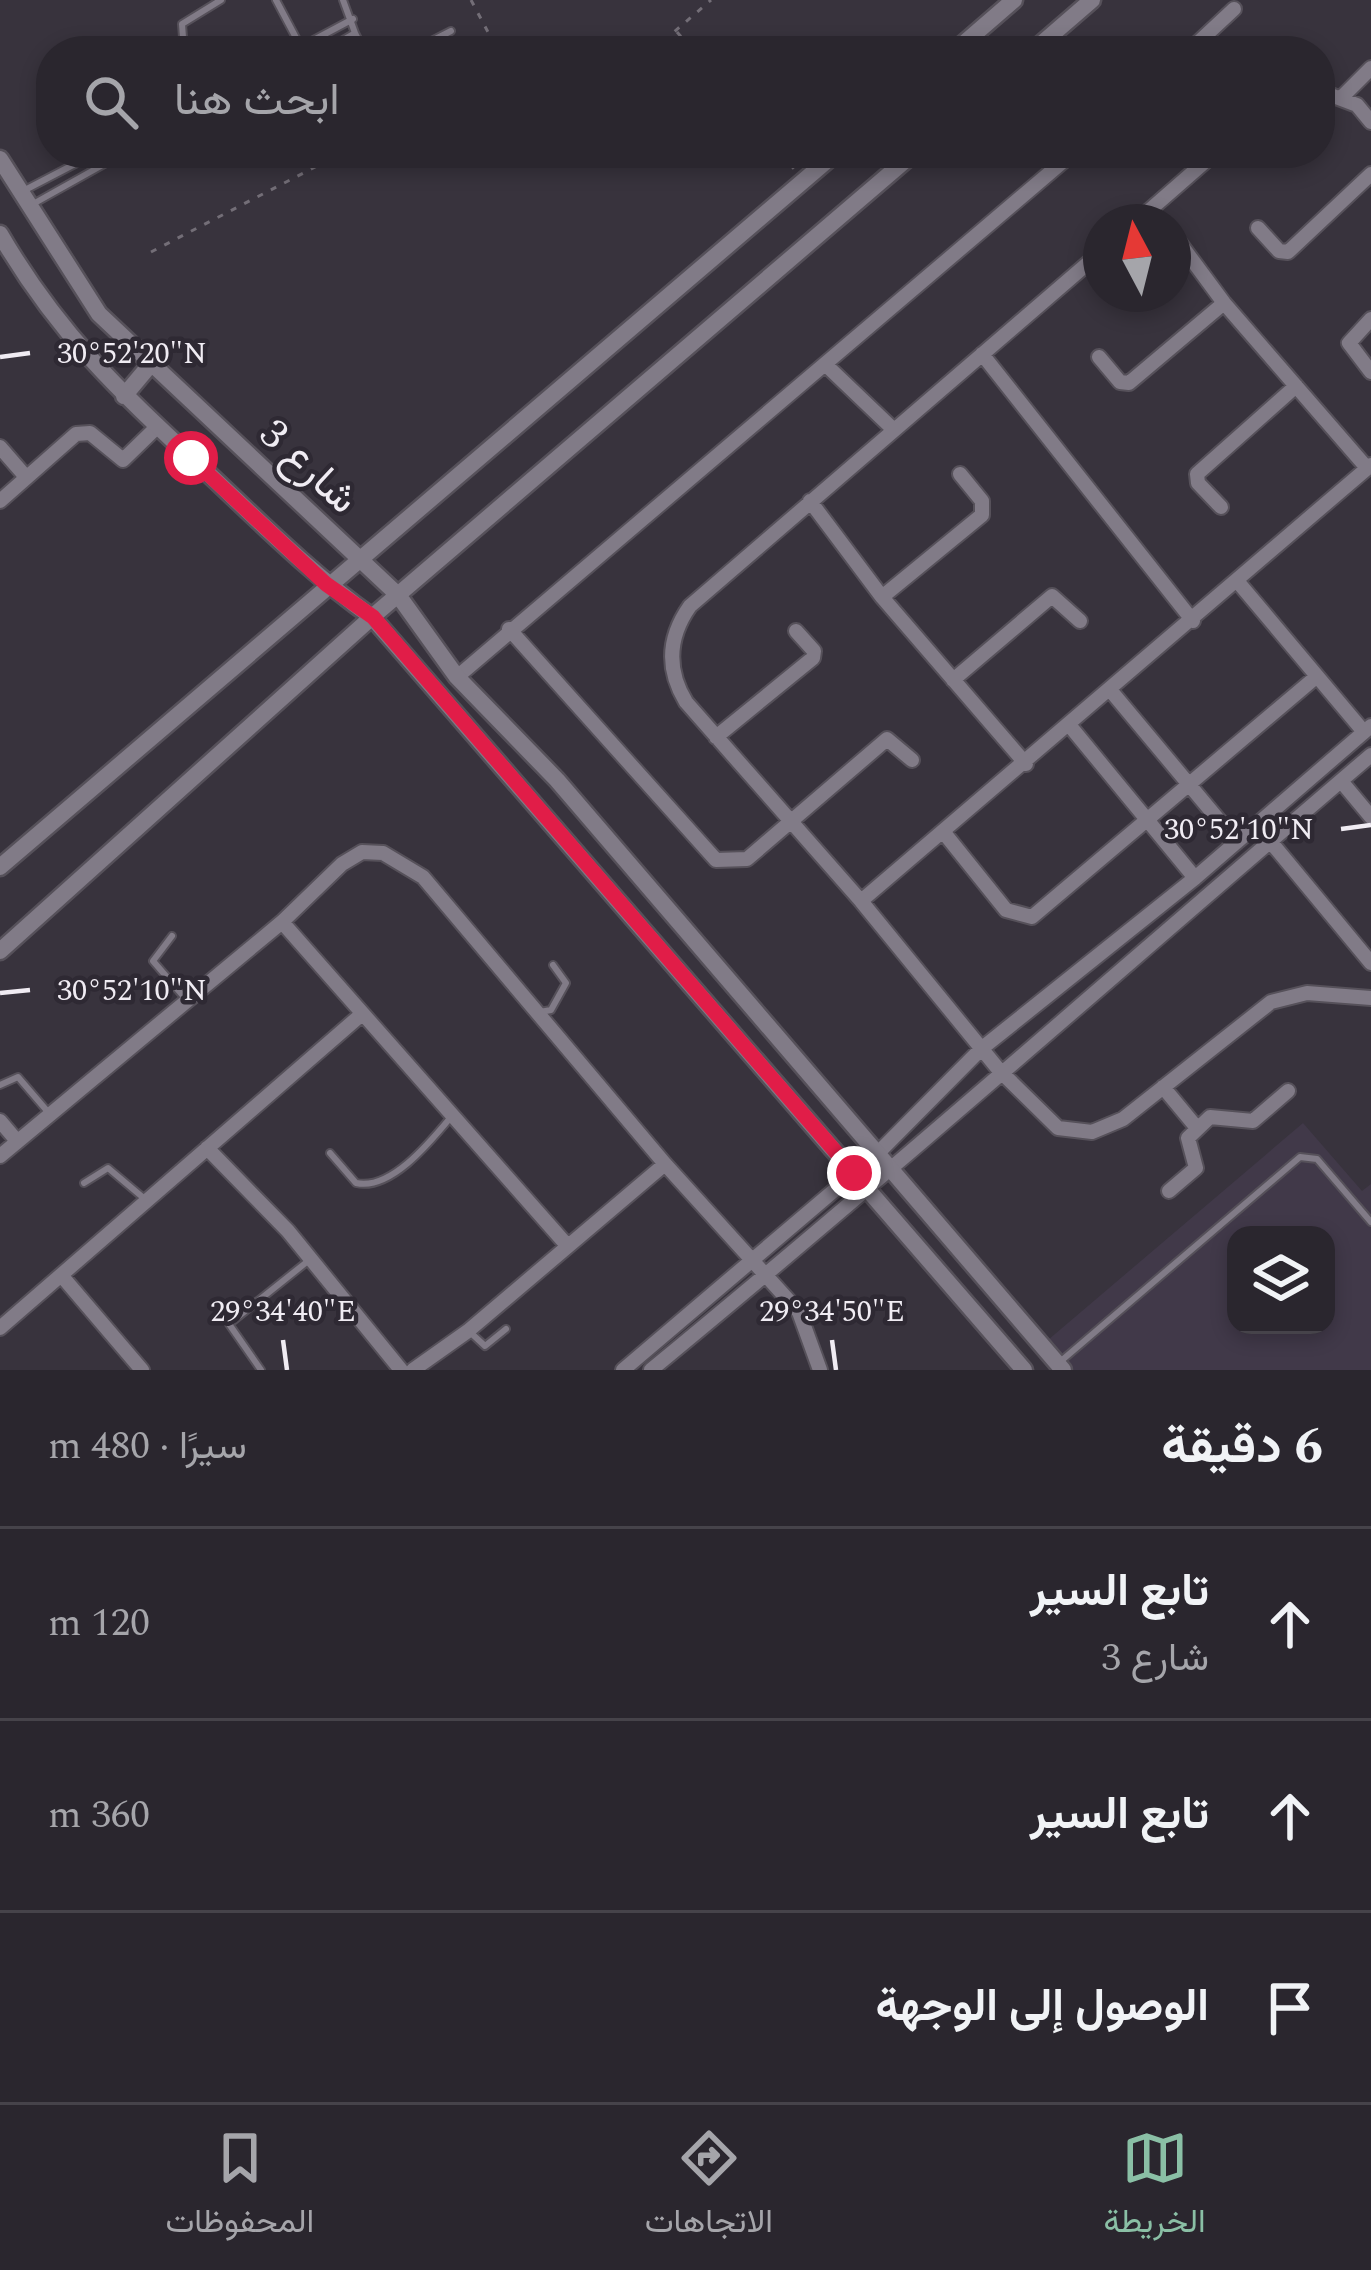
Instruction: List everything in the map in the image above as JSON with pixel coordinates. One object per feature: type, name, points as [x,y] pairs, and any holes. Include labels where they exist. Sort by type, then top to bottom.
[{"type":"street","points":[[972,36],[1014,0]]},
{"type":"street","points":[[1051,36],[1093,0]]},
{"type":"street","points":[[1205,36],[1234,9]]},
{"type":"street","points":[[1342,97],[1371,68]]},
{"type":"street","points":[[1335,95],[1371,122]]},
{"type":"street","name":"شارع 3","points":[[0,159],[88,299],[150,365],[398,595],[458,677],[557,780],[890,1174],[1061,1367]]},
{"type":"street","points":[[0,867],[356,558],[819,168]]},
{"type":"street","points":[[0,951],[398,595],[896,168]]},
{"type":"street","points":[[458,677],[1056,168]]},
{"type":"street","points":[[1156,204],[1198,168]]},
{"type":"street","points":[[1258,228],[1281,252],[1288,252],[1371,174]]},
{"type":"street","name":"شارع 3","points":[[0,234],[51,317],[124,396],[326,584],[373,617],[1024,1370]]},
{"type":"street","points":[[861,901],[945,834],[1369,467],[1191,258]]},
{"type":"street","points":[[1083,267],[690,606],[675,632],[671,661],[678,690],[1044,1119],[1075,1132],[1108,1128],[1271,1001],[1307,993],[1371,998]]},
{"type":"street","points":[[1099,357],[1120,382],[1129,383],[1224,302]]},
{"type":"street","points":[[1371,319],[1349,344],[1371,372]]},
{"type":"street","points":[[982,354],[1193,621]]},
{"type":"street","points":[[124,396],[150,365]]},
{"type":"street","points":[[826,365],[894,430]]},
{"type":"street","points":[[1221,507],[1197,481],[1197,473],[1296,386]]},
{"type":"street","points":[[0,501],[76,434],[90,433],[123,460],[158,426]]},
{"type":"street","points":[[0,447],[26,477]]},
{"type":"street","points":[[882,597],[982,515],[982,501],[960,475]]},
{"type":"street","points":[[811,501],[882,597],[1025,764]]},
{"type":"street","points":[[622,1370],[877,1154],[981,1049],[1196,878],[1368,729],[1316,676],[1238,582]]},
{"type":"street","points":[[953,680],[1052,596],[1080,621]]},
{"type":"street","points":[[509,629],[707,854],[727,863],[747,859],[886,739],[912,760]]},
{"type":"street","points":[[716,736],[813,658],[796,631]]},
{"type":"street","points":[[945,834],[999,903],[1023,918],[1041,913],[1316,676]]},
{"type":"street","points":[[1112,691],[1237,842]]},
{"type":"street","points":[[1070,727],[1196,878]]},
{"type":"street","points":[[651,1370],[890,1174],[999,1070],[1371,755]]},
{"type":"street","points":[[1341,781],[1371,817]]},
{"type":"street","points":[[1270,841],[1371,963]]},
{"type":"street","points":[[0,1156],[282,922],[352,857],[391,854],[423,877],[664,1164],[767,1275],[808,1329],[820,1370]]},
{"type":"street","points":[[282,922],[566,1243]]},
{"type":"street","points":[[0,1328],[362,1014]]},
{"type":"street","points":[[1163,1087],[1197,1128]]},
{"type":"street","points":[[1169,1191],[1196,1168],[1188,1138],[1197,1128],[1219,1114],[1252,1121],[1288,1091]]},
{"type":"street","points":[[0,1120],[17,1141]]},
{"type":"street","points":[[207,1148],[310,1259],[401,1370]]},
{"type":"street","points":[[413,1370],[468,1330],[664,1164]]},
{"type":"street","points":[[61,1275],[142,1370]]},
{"type":"lane","points":[[183,36],[182,24],[221,0]]},
{"type":"lane","points":[[276,0],[293,36]]},
{"type":"lane","points":[[343,0],[356,36]]},
{"type":"lane","points":[[323,36],[353,19]]},
{"type":"lane","points":[[441,36],[451,31]]},
{"type":"lane","points":[[350,36],[355,33]]},
{"type":"lane","points":[[23,200],[73,168]]},
{"type":"lane","points":[[23,200],[92,168]]},
{"type":"lane","points":[[172,936],[153,961],[185,998]]},
{"type":"lane","points":[[540,1012],[551,1010],[566,983],[554,965]]},
{"type":"lane","points":[[0,1085],[18,1077],[51,1115]]},
{"type":"lane","points":[[330,1153],[356,1183],[365,1185],[395,1172],[451,1117]]},
{"type":"lane","points":[[1061,1367],[1300,1157],[1317,1159],[1371,1222]]},
{"type":"lane","points":[[84,1183],[108,1168],[146,1200]]},
{"type":"lane","points":[[1363,1212],[1371,1205]]},
{"type":"lane","points":[[261,1370],[229,1324],[310,1259]]},
{"type":"lane","points":[[468,1330],[485,1346],[506,1329]]},
{"type":"path","points":[[471,0],[491,36]]},
{"type":"path","points":[[670,36],[711,0]]},
{"type":"path","points":[[676,31],[680,36]]},
{"type":"path","points":[[151,253],[313,168]]},
{"type":"path","points":[[793,168],[804,181]]},
{"type":"shaded area","points":[[1303,1123],[1362,1191],[1371,1184],[1371,1370],[1074,1370],[1048,1340]]},
{"type":"route","points":[[191,458],[326,584],[373,617],[854,1173]]}]
